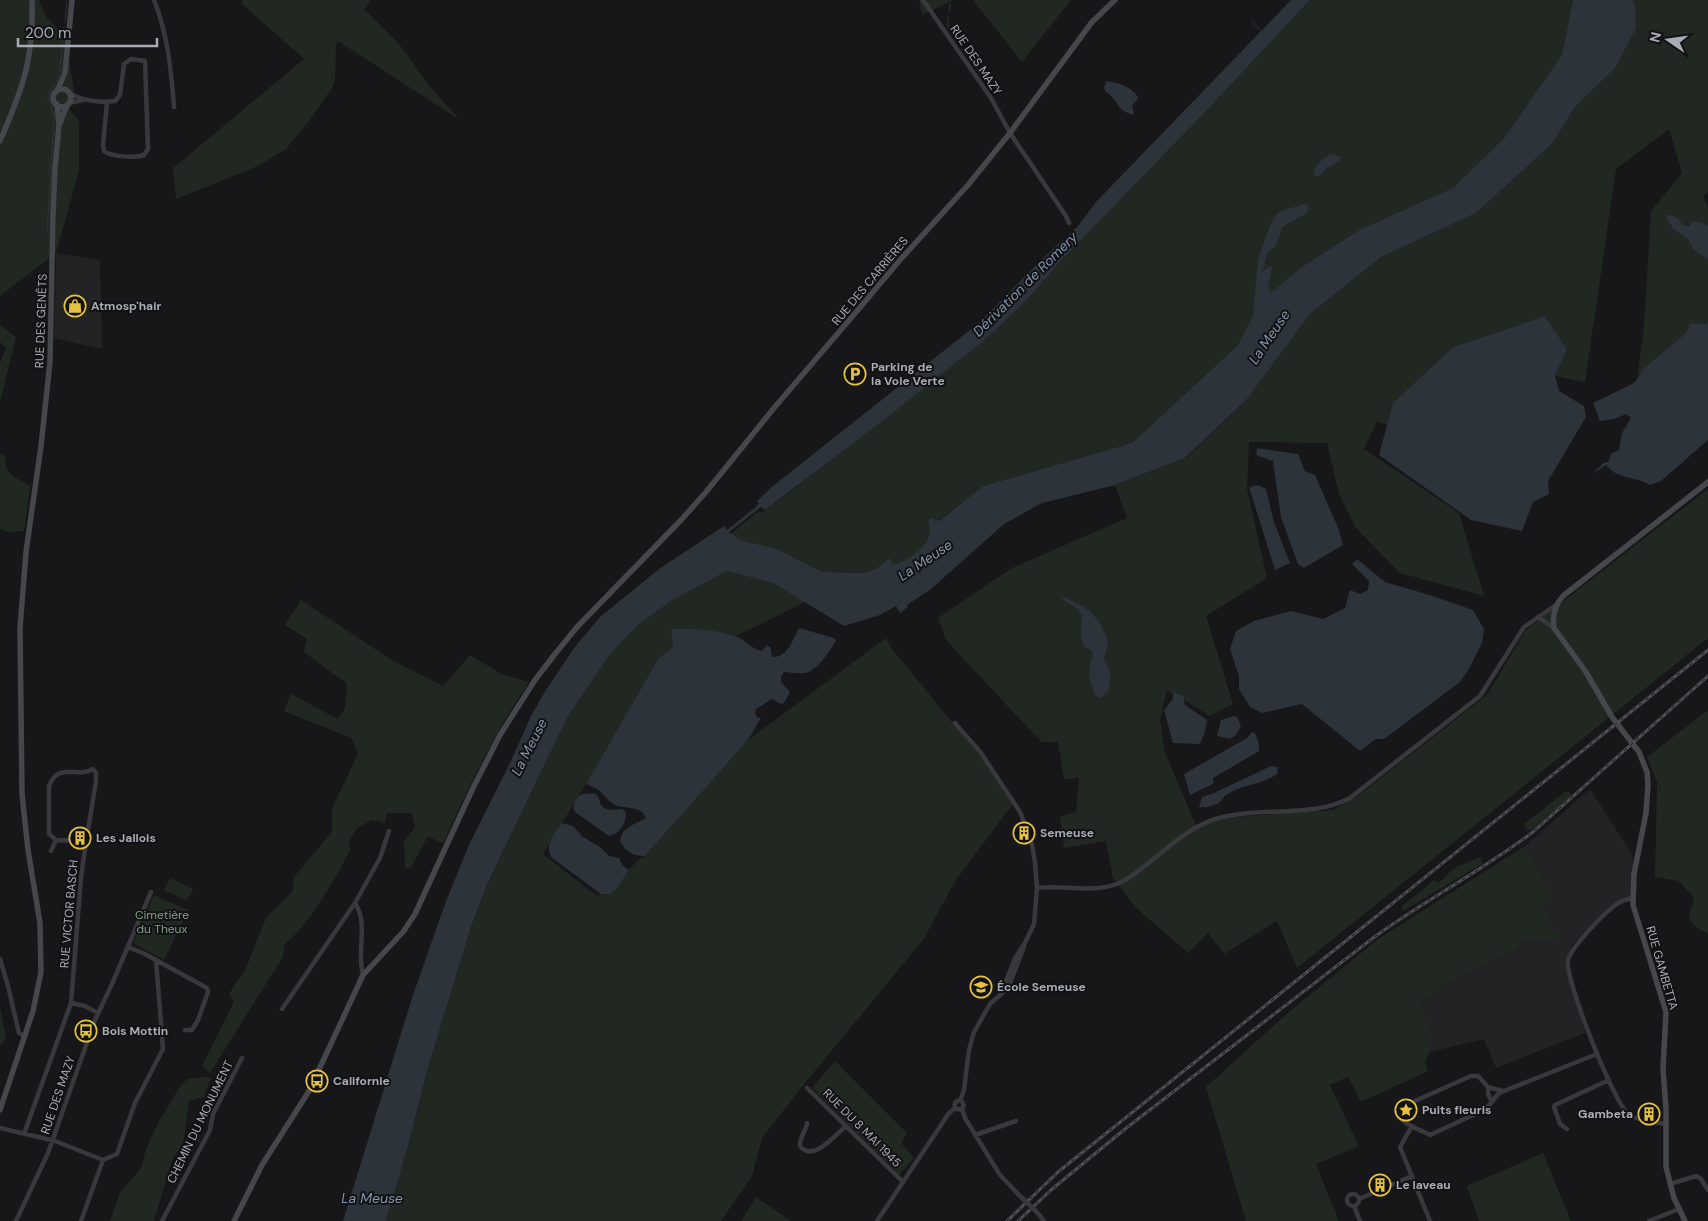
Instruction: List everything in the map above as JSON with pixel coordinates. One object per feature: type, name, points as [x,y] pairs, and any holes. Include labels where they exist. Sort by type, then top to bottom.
[{"type":"main road","points":[[0,141],[20,93],[26,73],[32,42],[32,0]]},
{"type":"main road","points":[[65,73],[54,96],[56,104],[62,106],[68,104],[71,98],[65,73],[72,0]]},
{"type":"main road","name":"RUE DES CARRIÈRES","points":[[234,1221],[262,1166],[309,1092],[363,975],[403,932],[415,914],[473,788],[500,735],[535,680],[576,627],[682,519],[900,260],[968,186],[1010,133],[1092,22],[1115,0]]},
{"type":"main road","points":[[57,91],[63,89],[69,92]]},
{"type":"main road","name":"RUE DES GENÊTS","points":[[0,1110],[39,986],[42,957],[40,923],[28,850],[22,776],[21,609],[30,516],[47,404],[50,362],[53,214],[59,125],[56,104]]},
{"type":"main road","name":"RUE DES GENÊTS","points":[[59,125],[68,104]]},
{"type":"main road","points":[[1554,628],[1553,612],[1563,596],[1708,482]]},
{"type":"main road","name":"RUE GAMBETTA","points":[[1554,628],[1586,672],[1612,717],[1639,752],[1645,766],[1648,785],[1646,813],[1634,874],[1632,898],[1666,1012],[1663,1069],[1666,1167],[1678,1208],[1685,1221]]},
{"type":"street","points":[[154,0],[166,36],[174,107]]},
{"type":"street","name":"RUE DES MAZY","points":[[923,0],[991,98],[1010,133],[1069,223]]},
{"type":"street","points":[[68,104],[85,100],[115,101],[119,97],[125,61],[131,59],[144,61],[148,149],[144,155],[128,157],[108,154],[104,151],[107,102]]},
{"type":"street","points":[[69,92],[85,100]]},
{"type":"street","points":[[1037,888],[1109,886],[1135,874],[1204,823],[1239,814],[1322,808],[1338,804],[1350,798],[1480,696],[1524,627],[1556,605]]},
{"type":"street","points":[[1538,617],[1554,628]]},
{"type":"street","points":[[955,723],[981,753],[1020,812],[1031,840],[1037,888],[1034,924],[1015,958],[1001,994],[990,1004],[974,1032],[969,1050],[964,1090],[960,1101],[956,1102],[956,1108]]},
{"type":"street","name":"RUE VICTOR BASCH","points":[[24,1134],[71,1003],[81,878],[96,781],[96,773],[93,769],[84,772],[66,771],[55,776],[52,780],[49,786],[49,834],[56,840]]},
{"type":"street","points":[[282,1009],[355,903],[380,858],[389,831]]},
{"type":"street","points":[[52,851],[56,840],[87,841]]},
{"type":"street","name":"RUE DES MAZY","points":[[16,1221],[52,1141],[98,1012],[151,892]]},
{"type":"street","points":[[1632,898],[1620,902],[1586,932],[1571,951],[1568,960],[1569,974],[1589,1036],[1608,1080],[1628,1114],[1666,1124]]},
{"type":"street","points":[[355,903],[362,929],[361,960],[363,975]]},
{"type":"street","points":[[128,947],[207,988],[208,992],[196,1025],[192,1030],[185,1030]]},
{"type":"street","points":[[0,959],[19,1033],[24,1036]]},
{"type":"street","points":[[0,1128],[52,1141],[103,1160],[117,1154],[136,1103],[163,1049],[156,960]]},
{"type":"street","points":[[71,1003],[85,1006],[98,1012]]},
{"type":"street","points":[[1503,1091],[1488,1087],[1478,1076],[1471,1076],[1399,1108],[1396,1112],[1397,1115],[1412,1126],[1430,1134],[1486,1110],[1499,1093],[1503,1091],[1597,1054]]},
{"type":"street","name":"CHEMIN DU MONUMENT","points":[[162,1221],[210,1130],[213,1114],[242,1058]]},
{"type":"street","points":[[1567,1129],[1560,1124],[1554,1105],[1608,1080]]},
{"type":"street","points":[[1488,1087],[1488,1094],[1492,1102]]},
{"type":"street","name":"RUE DU 8 MAI 1945","points":[[807,1088],[903,1182]]},
{"type":"street","points":[[960,1101],[963,1104],[962,1109],[975,1135],[1000,1175],[1036,1210],[1044,1221]]},
{"type":"street","points":[[877,1221],[949,1113],[956,1108],[958,1110],[962,1109]]},
{"type":"street","points":[[975,1135],[1016,1121]]},
{"type":"street","points":[[807,1123],[800,1146],[805,1150],[814,1152],[846,1126]]},
{"type":"street","points":[[1412,1126],[1400,1147],[1430,1221]]},
{"type":"street","points":[[81,1221],[103,1160]]},
{"type":"street","points":[[1354,1206],[1359,1199],[1412,1176]]},
{"type":"street","points":[[1670,1184],[1696,1176],[1701,1179],[1708,1190]]},
{"type":"street","points":[[1359,1199],[1355,1194],[1348,1196],[1348,1202],[1354,1206],[1360,1221]]},
{"type":"street","points":[[1649,1221],[1678,1208]]},
{"type":"shaded area","points":[[56,253],[100,260],[102,349],[54,338]]},
{"type":"shaded area","points":[[1590,789],[1632,854],[1637,892],[1587,929],[1572,945],[1567,959],[1585,1033],[1496,1068],[1484,1039],[1430,1052],[1425,1038],[1432,1034],[1419,1004],[1473,969],[1520,950],[1515,942],[1563,939],[1540,904],[1554,896],[1525,846]]},
{"type":"green space","points":[[0,0],[39,0],[47,18],[65,35],[74,91],[70,110],[79,121],[79,171],[56,253],[0,296]]},
{"type":"green space","points":[[243,0],[371,0],[364,9],[399,44],[432,89],[460,120],[338,41],[336,45],[335,80],[332,88],[309,121],[286,149],[258,166],[176,199],[173,168],[304,59],[241,3]]},
{"type":"green space","points":[[919,0],[954,0],[922,15]]},
{"type":"green space","points":[[973,0],[1071,0],[1022,62]]},
{"type":"green space","points":[[1310,0],[1573,0],[1562,55],[1504,138],[1453,188],[1361,229],[1300,268],[1261,302],[1238,345],[1132,443],[983,486],[938,521],[928,521],[930,534],[928,539],[910,558],[893,566],[891,559],[865,573],[822,572],[777,549],[740,540],[732,533],[759,511],[761,513],[795,488],[1026,301],[1058,264],[1209,108]]},
{"type":"green space","points":[[1632,0],[1708,0],[1708,192],[1703,196],[1708,207],[1708,226],[1702,222],[1692,221],[1692,224],[1688,226],[1683,225],[1676,217],[1665,215],[1673,229],[1688,239],[1693,249],[1708,260],[1708,321],[1705,324],[1690,323],[1686,333],[1643,369],[1637,380],[1644,326],[1651,211],[1682,173],[1669,129],[1616,169],[1585,382],[1555,376],[1567,349],[1545,316],[1453,347],[1393,403],[1387,425],[1377,422],[1364,449],[1459,513],[1484,596],[1400,573],[1356,528],[1339,494],[1327,443],[1249,442],[1247,489],[1267,578],[1206,616],[1233,704],[1210,716],[1167,690],[1160,721],[1165,752],[1197,828],[1221,818],[1333,810],[1359,795],[1487,695],[1526,630],[1708,489],[1708,638],[1297,968],[1277,921],[1224,954],[1208,933],[1188,953],[1136,908],[1113,878],[1106,841],[1064,848],[1060,816],[1076,812],[1079,778],[1064,779],[1058,742],[1042,742],[1028,728],[946,640],[938,618],[1012,568],[1127,518],[1115,485],[1186,458],[1248,398],[1311,313],[1381,257],[1476,213],[1553,143],[1575,107],[1615,68],[1635,5]]},
{"type":"green space","points":[[0,325],[16,337],[0,402],[0,363],[6,348],[0,342]]},
{"type":"green space","points":[[0,453],[5,456],[5,462],[12,475],[30,486],[24,531],[9,532],[0,529]]},
{"type":"green space","points":[[727,571],[773,583],[805,602],[736,636],[706,630],[673,647],[658,659],[543,854],[597,896],[601,894],[606,895],[637,861],[645,856],[748,740],[886,638],[892,649],[984,761],[1012,805],[956,880],[923,940],[762,1138],[752,1176],[721,1221],[386,1221],[407,1150],[427,1071],[471,927],[487,886],[568,716],[611,653],[637,626],[671,601]]},
{"type":"green space","points":[[301,600],[390,659],[443,686],[470,655],[502,674],[529,682],[504,721],[482,761],[443,844],[428,836],[411,868],[405,868],[404,842],[415,827],[412,813],[387,813],[385,823],[372,820],[357,828],[348,843],[351,850],[340,870],[307,920],[285,944],[283,957],[210,1073],[202,1066],[234,1002],[229,994],[246,968],[266,918],[292,892],[294,877],[332,832],[332,808],[358,754],[351,738],[284,711],[291,694],[338,719],[345,708],[347,684],[304,652],[307,639],[285,625]]},
{"type":"green space","points":[[1708,710],[1708,934],[1696,927],[1690,920],[1694,898],[1679,881],[1655,877],[1657,782],[1647,757]]},
{"type":"green space","points":[[1565,792],[1569,792],[1572,795],[1531,831],[1527,830],[1524,824]]},
{"type":"green space","points":[[1525,846],[1554,896],[1541,904],[1563,939],[1516,942],[1521,949],[1473,969],[1420,1003],[1432,1034],[1425,1038],[1430,1052],[1425,1061],[1428,1071],[1361,1102],[1348,1077],[1330,1085],[1359,1146],[1316,1164],[1339,1221],[1246,1221],[1206,1087],[1290,1011],[1378,939]]},
{"type":"green space","points":[[1481,857],[1482,864],[1403,911],[1401,907],[1434,880],[1438,883],[1456,867]]},
{"type":"green space","points":[[170,878],[193,889],[187,901],[164,890]]},
{"type":"green space","name":"Cimetière du Theux","points":[[154,895],[188,910],[164,960],[133,943]]},
{"type":"green space","points":[[0,1007],[6,1039],[0,1045]]},
{"type":"green space","points":[[835,1061],[907,1133],[901,1143],[914,1158],[899,1175],[812,1088]]},
{"type":"green space","points":[[211,1078],[204,1097],[189,1101],[183,1143],[172,1160],[154,1221],[110,1221],[120,1193],[141,1168],[146,1149],[158,1123],[178,1090],[187,1079]]},
{"type":"green space","points":[[1543,1153],[1571,1221],[1479,1221],[1467,1186]]},
{"type":"green space","points":[[756,1197],[791,1221],[741,1221]]},
{"type":"water","points":[[1291,0],[1310,0],[1209,108],[1058,264],[1026,301],[983,341],[890,415],[765,510],[761,507],[729,532],[730,534],[732,533],[740,540],[777,549],[822,572],[865,573],[877,568],[890,558],[893,565],[915,554],[928,539],[930,533],[928,521],[930,518],[939,521],[983,486],[1132,443],[1238,345],[1253,316],[1258,260],[1271,223],[1277,214],[1305,204],[1309,206],[1307,213],[1282,227],[1276,246],[1268,252],[1262,272],[1269,266],[1272,267],[1268,288],[1272,292],[1300,268],[1361,229],[1453,188],[1504,138],[1562,55],[1573,0],[1632,0],[1635,5],[1636,28],[1615,68],[1575,107],[1553,143],[1476,213],[1381,257],[1311,313],[1248,398],[1185,458],[1115,485],[1042,503],[1004,524],[931,589],[907,605],[908,607],[900,613],[896,606],[880,615],[844,626],[773,583],[727,571],[671,601],[637,626],[611,653],[568,716],[487,885],[471,927],[427,1071],[407,1150],[386,1221],[343,1221],[412,998],[446,901],[469,845],[531,716],[574,648],[600,617],[659,569],[724,526],[727,530],[756,507],[759,503],[757,501],[773,486],[980,322],[1041,260],[1078,226],[1096,202]]},
{"type":"water","points":[[1106,81],[1124,86],[1135,93],[1138,97],[1132,106],[1133,115],[1122,110],[1106,91],[1104,88]]},
{"type":"water","points":[[1330,154],[1341,157],[1340,160],[1319,176],[1314,176],[1316,166]]},
{"type":"water","points":[[1665,215],[1676,217],[1683,225],[1689,226],[1692,221],[1702,222],[1708,226],[1708,260],[1693,249],[1688,239],[1673,229]]},
{"type":"water","points":[[1545,316],[1567,349],[1555,376],[1559,391],[1584,406],[1586,417],[1548,481],[1549,494],[1533,502],[1522,531],[1471,520],[1379,455],[1393,403],[1453,347]]},
{"type":"water","points":[[1708,321],[1708,440],[1661,481],[1650,485],[1621,476],[1606,465],[1593,474],[1603,463],[1608,462],[1612,453],[1619,450],[1622,433],[1631,418],[1626,414],[1614,419],[1600,421],[1593,403],[1637,380],[1643,369],[1686,333],[1690,323],[1705,324]]},
{"type":"water","points":[[1257,448],[1298,454],[1305,471],[1315,475],[1339,530],[1343,545],[1304,568],[1298,564],[1281,517],[1273,461],[1256,455]]},
{"type":"water","points":[[1258,485],[1266,489],[1274,522],[1290,563],[1275,570],[1249,487]]},
{"type":"water","points":[[1357,559],[1385,582],[1473,610],[1484,629],[1482,643],[1460,682],[1384,739],[1376,739],[1360,751],[1302,704],[1262,713],[1250,707],[1239,689],[1239,676],[1230,649],[1236,631],[1254,621],[1291,611],[1323,619],[1345,608],[1350,590],[1360,594],[1368,590],[1369,581],[1352,564]]},
{"type":"water","points":[[1060,595],[1083,606],[1092,613],[1106,636],[1108,642],[1104,659],[1111,675],[1108,691],[1101,698],[1094,695],[1091,683],[1089,670],[1093,654],[1091,650],[1083,646],[1081,635],[1082,615]]},
{"type":"water","points":[[799,628],[836,640],[824,659],[812,670],[802,673],[784,672],[781,682],[790,692],[784,703],[781,704],[772,699],[756,709],[755,714],[761,718],[748,740],[645,856],[627,851],[620,841],[621,836],[630,826],[646,818],[644,814],[638,810],[615,805],[596,788],[586,784],[658,659],[673,647],[671,629],[720,632],[739,637],[758,650],[762,651],[767,645],[771,648],[773,657],[786,651]]},
{"type":"water","points":[[1173,692],[1183,696],[1185,705],[1207,720],[1200,744],[1173,743],[1164,710],[1173,699]]},
{"type":"water","points":[[1233,716],[1237,717],[1241,726],[1236,735],[1230,739],[1217,736],[1221,720]]},
{"type":"water","points":[[1252,732],[1255,733],[1259,744],[1259,751],[1213,778],[1213,784],[1190,795],[1184,774],[1247,738]]},
{"type":"water","points":[[1271,766],[1278,767],[1277,774],[1271,778],[1232,791],[1225,795],[1221,801],[1213,805],[1199,807],[1202,797]]},
{"type":"water","points":[[582,794],[595,794],[606,809],[622,809],[626,812],[624,824],[617,833],[609,836],[575,812],[575,802]]},
{"type":"water","points":[[562,823],[573,826],[583,837],[600,847],[609,856],[619,858],[623,866],[629,870],[617,888],[610,894],[601,894],[552,858],[549,844]]},
{"type":"waterway","points":[[65,22],[67,0]]},
{"type":"waterway","points":[[949,12],[950,4]]},
{"type":"waterway","points":[[948,17],[948,28]]},
{"type":"waterway","points":[[1252,21],[1262,32]]},
{"type":"waterway","points":[[47,232],[54,119],[48,96],[58,79],[64,27]]},
{"type":"railway","points":[[1007,1221],[1058,1172],[1708,650]]},
{"type":"railway","points":[[1018,1221],[1051,1190],[1125,1129],[1373,938],[1494,860],[1533,832],[1708,676]]},
{"type":"place","name":"Atmosp'hair","points":[[75,306]]},
{"type":"place","name":"Parking de la Voie Verte","points":[[855,374]]},
{"type":"place","name":"Semeuse","points":[[1024,833]]},
{"type":"place","name":"Les Jallois","points":[[80,838]]},
{"type":"place","name":"École Semeuse","points":[[981,987]]},
{"type":"place","name":"Bois Mottin","points":[[86,1031]]},
{"type":"place","name":"Californie","points":[[317,1081]]},
{"type":"place","name":"Puits fleuris","points":[[1406,1110]]},
{"type":"place","name":"Gambeta","points":[[1649,1114]]},
{"type":"place","name":"Le laveau","points":[[1380,1185]]},
{"type":"water label","name":"Dérivation de Romery","points":[[1025,284]]},
{"type":"water label","name":"La Meuse","points":[[1269,337]]},
{"type":"water label","name":"La Meuse","points":[[925,560]]},
{"type":"water label","name":"La Meuse","points":[[529,747]]},
{"type":"water label","name":"La Meuse","points":[[372,1198]]}]
